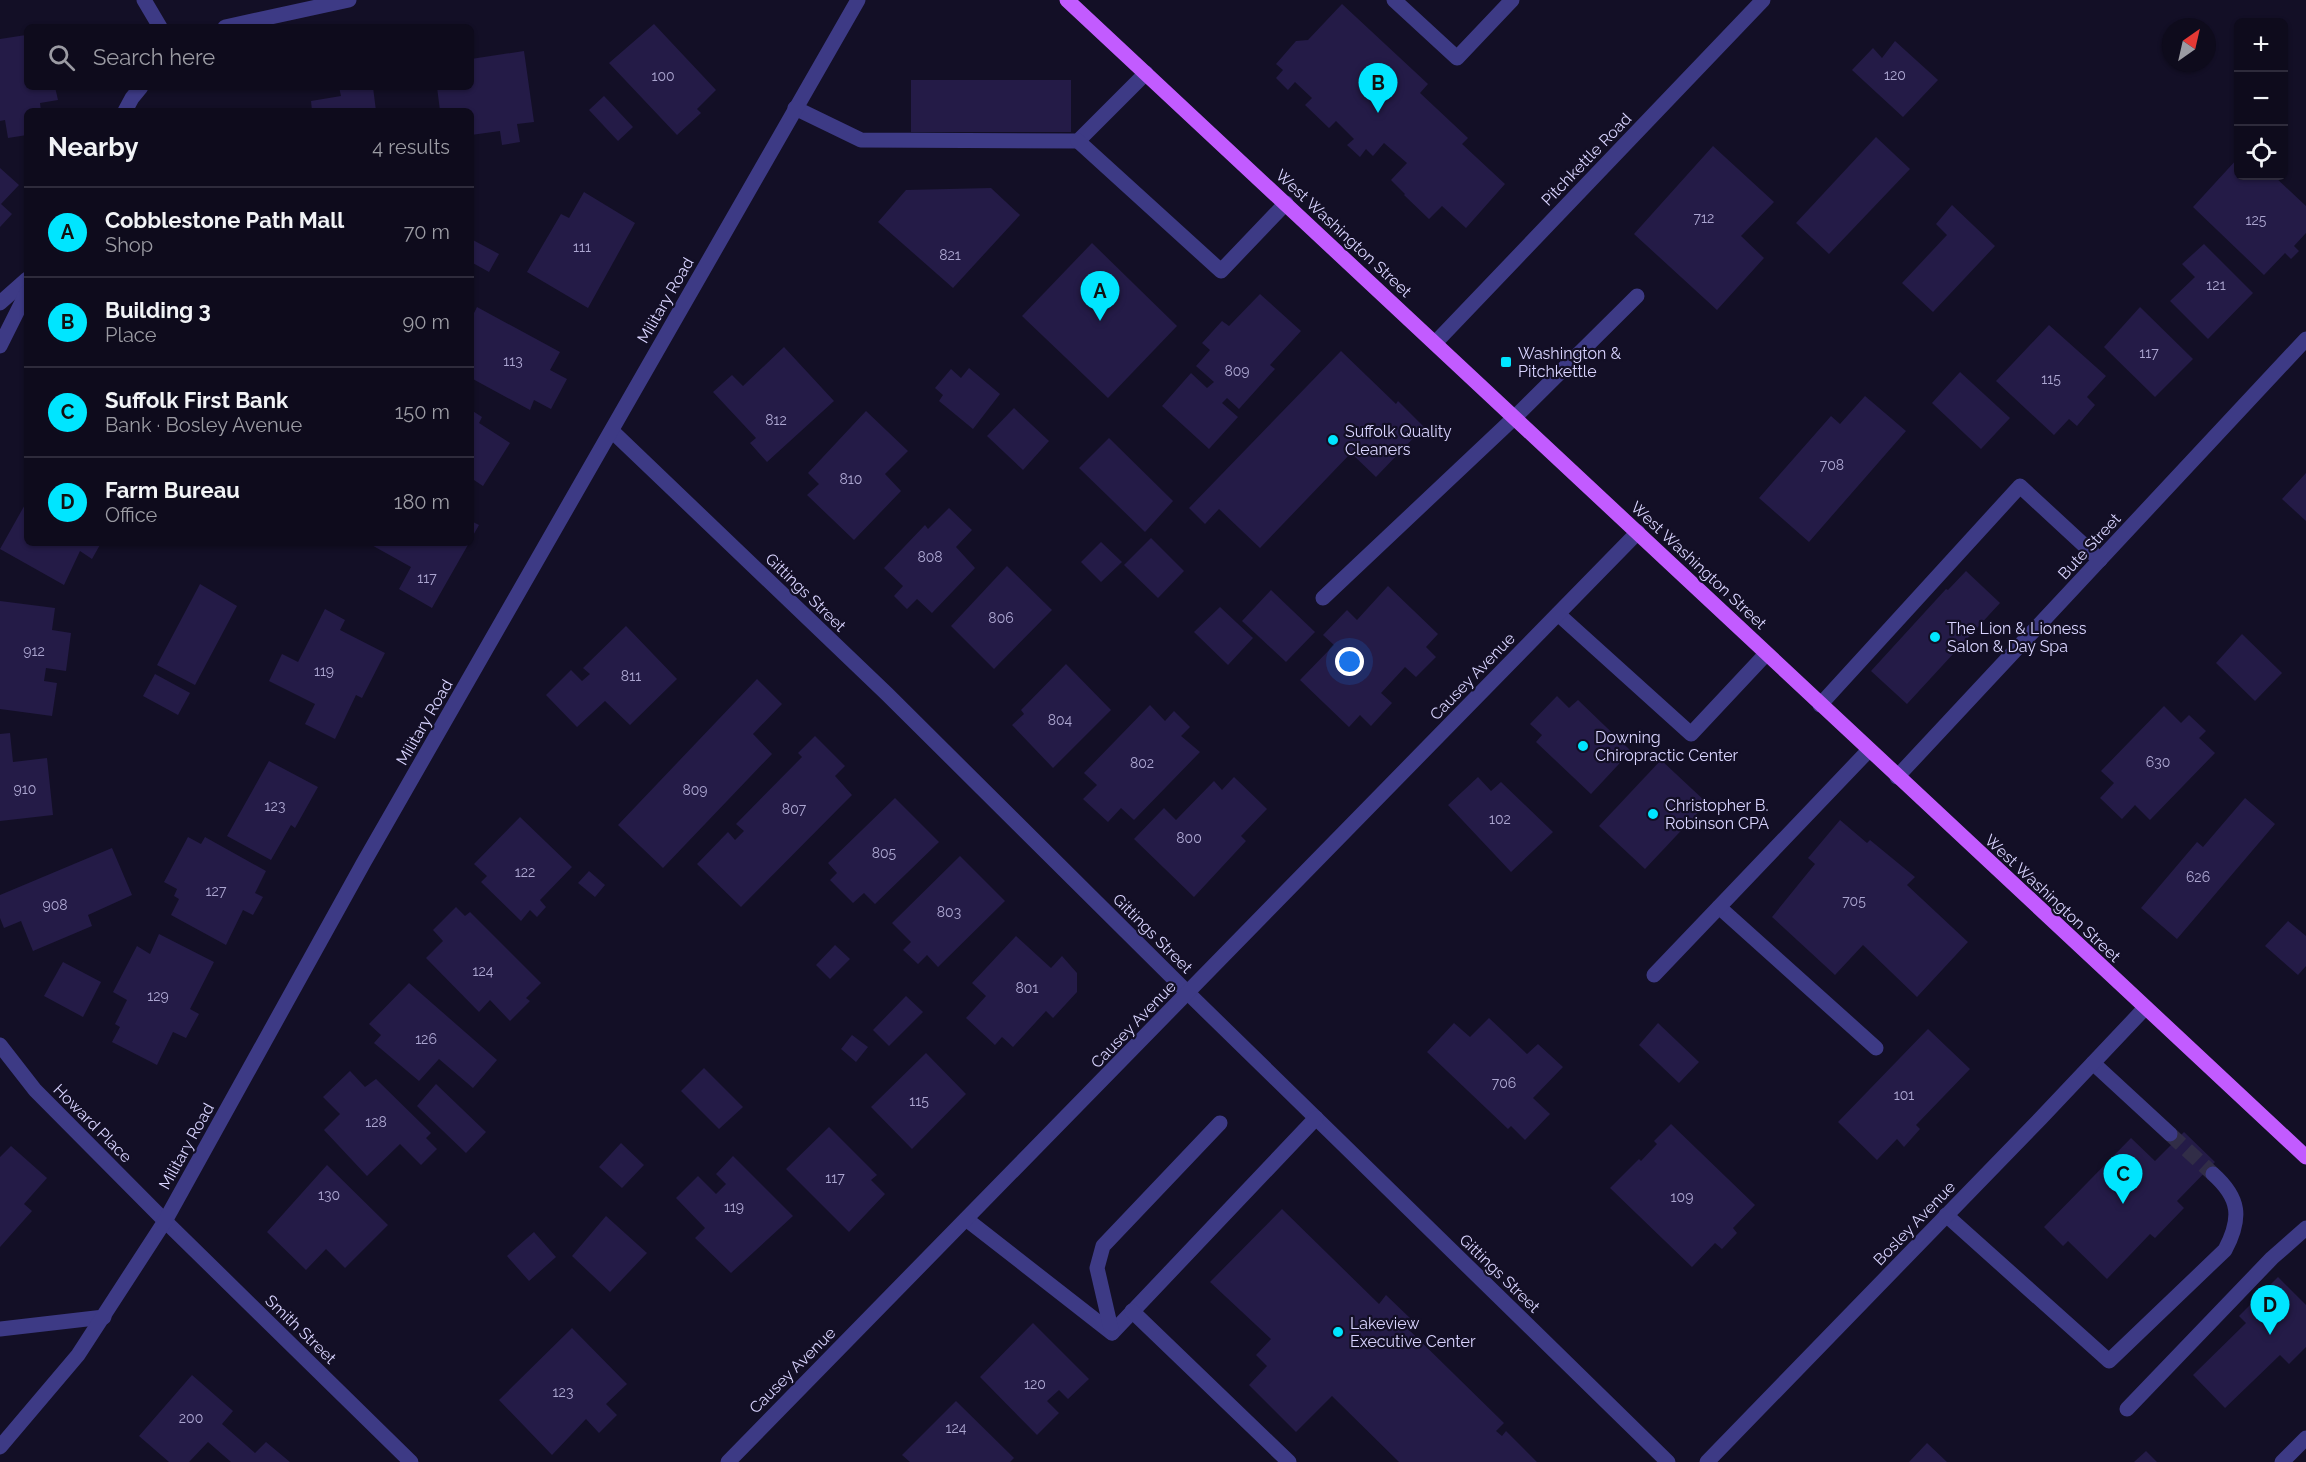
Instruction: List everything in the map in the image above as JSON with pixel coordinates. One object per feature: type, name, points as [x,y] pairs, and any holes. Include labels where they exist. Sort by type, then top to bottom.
[{"type":"main road","name":"West Washington Street","points":[[1067,0],[1436,342],[1897,777],[2306,1157]]},
{"type":"street","points":[[144,0],[158,24]]},
{"type":"street","points":[[239,24],[349,0]]},
{"type":"street","name":"Military Road","points":[[0,1447],[78,1355],[165,1221],[364,862],[858,0]]},
{"type":"street","points":[[1394,0],[1457,58],[1512,0]]},
{"type":"street","name":"Pitchkettle Road","points":[[1436,342],[1762,0]]},
{"type":"street","points":[[1078,141],[1146,73]]},
{"type":"street","points":[[127,108],[139,90]]},
{"type":"street","points":[[795,108],[861,140],[1078,141],[1221,271],[1286,203]]},
{"type":"street","points":[[0,303],[24,282]]},
{"type":"street","points":[[1323,598],[1515,417],[1637,296]]},
{"type":"street","points":[[0,346],[24,298]]},
{"type":"street","name":"Bute Street","points":[[1897,777],[2306,339]]},
{"type":"street","name":"Gittings Street","points":[[612,431],[887,694],[1188,993],[1668,1462]]},
{"type":"street","points":[[1821,705],[2020,486],[2100,560]]},
{"type":"street","name":"Causey Avenue","points":[[728,1462],[1638,532]]},
{"type":"street","points":[[1558,614],[1691,734],[1766,654]]},
{"type":"street","points":[[1654,975],[1869,750]]},
{"type":"street","points":[[1719,907],[1876,1048]]},
{"type":"street","name":"Bosley Avenue","points":[[1707,1462],[2145,1008]]},
{"type":"street","name":"Howard Place","points":[[0,1045],[35,1090],[165,1221]]},
{"type":"street","points":[[2093,1063],[2170,1134]]},
{"type":"street","points":[[1112,1332],[1316,1118]]},
{"type":"street","points":[[1112,1332],[1097,1268],[1103,1246],[1220,1123]]},
{"type":"street","points":[[1946,1215],[2109,1361],[2225,1250],[2235,1231],[2235,1206],[2228,1188],[2213,1174]]},
{"type":"street","points":[[966,1219],[1112,1332]]},
{"type":"street","name":"Smith Street","points":[[165,1221],[411,1462]]},
{"type":"street","points":[[2127,1408],[2272,1258],[2306,1228]]},
{"type":"street","points":[[1132,1311],[1289,1462]]},
{"type":"street","points":[[0,1329],[104,1317]]},
{"type":"street","points":[[2282,1462],[2306,1438]]},
{"type":"building","points":[[1342,4],[1428,84],[1420,93],[1468,138],[1462,144],[1505,184],[1466,228],[1442,206],[1429,219],[1404,195],[1391,180],[1407,163],[1384,143],[1373,156],[1366,149],[1360,157],[1347,145],[1354,139],[1336,121],[1329,128],[1305,105],[1312,98],[1295,82],[1288,90],[1276,78],[1283,70],[1276,64],[1296,41],[1308,40]]},
{"type":"building","points":[[654,24],[716,90],[697,109],[701,113],[677,135],[609,63]]},
{"type":"building","points":[[24,35],[24,90],[56,90],[58,100],[40,103],[41,108],[24,108],[24,135],[8,138],[5,120],[0,121],[0,39]]},
{"type":"building","points":[[1895,41],[1938,80],[1903,117],[1852,70],[1873,48],[1882,58]]},
{"type":"building","points":[[524,51],[534,122],[517,124],[520,142],[502,145],[500,131],[474,135],[474,108],[440,108],[437,90],[474,90],[474,59]]},
{"type":"building","points":[[911,80],[1071,80],[1071,132],[911,132]]},
{"type":"building","points":[[340,90],[373,90],[376,108],[312,108],[311,101],[341,96]]},
{"type":"building","points":[[604,96],[633,127],[618,141],[589,110]]},
{"type":"building","points":[[1876,137],[1910,169],[1829,254],[1796,223]]},
{"type":"building","points":[[1713,146],[1774,202],[1741,236],[1764,258],[1717,310],[1634,234]]},
{"type":"building","points":[[2234,162],[2234,180],[2278,180],[2306,206],[2306,233],[2294,246],[2299,251],[2291,259],[2285,253],[2264,275],[2193,207]]},
{"type":"building","points":[[0,168],[19,185],[1,204],[12,214],[0,227]]},
{"type":"building","points":[[991,188],[1020,215],[953,288],[878,222],[906,190]]},
{"type":"building","points":[[584,192],[635,223],[588,308],[527,272],[561,214],[569,218]]},
{"type":"building","points":[[1952,205],[1995,246],[1933,312],[1902,283],[1947,235],[1936,224]]},
{"type":"building","points":[[474,241],[499,254],[489,272],[474,264]]},
{"type":"building","points":[[1092,243],[1177,326],[1108,398],[1022,316]]},
{"type":"building","points":[[2204,244],[2253,293],[2208,339],[2170,301],[2195,277],[2182,264]]},
{"type":"building","points":[[1260,294],[1301,331],[1270,365],[1275,369],[1239,409],[1227,398],[1222,403],[1238,417],[1209,449],[1162,406],[1191,373],[1207,388],[1214,382],[1196,366],[1210,350],[1202,343],[1222,321],[1229,326]]},
{"type":"building","points":[[477,307],[560,352],[550,370],[567,379],[551,409],[534,400],[530,410],[474,380],[474,313]]},
{"type":"building","points":[[2140,307],[2193,359],[2155,397],[2104,347]]},
{"type":"building","points":[[2049,325],[2106,376],[2087,397],[2095,405],[2077,426],[2069,419],[2054,435],[1996,381]]},
{"type":"building","points":[[784,347],[834,401],[767,462],[750,443],[756,438],[713,392],[732,375],[743,386]]},
{"type":"building","name":"Suffolk Quality Cleaners","points":[[1341,351],[1396,404],[1398,401],[1424,427],[1376,477],[1351,453],[1260,548],[1219,509],[1205,524],[1189,508]]},
{"type":"building","points":[[969,368],[1000,394],[973,429],[939,401],[943,395],[935,388],[951,369],[961,378]]},
{"type":"building","points":[[1960,372],[2010,418],[1981,449],[1932,403]]},
{"type":"building","points":[[1865,396],[1906,431],[1809,542],[1759,498],[1831,416],[1840,424]]},
{"type":"building","points":[[1014,408],[1049,441],[1023,470],[987,436]]},
{"type":"building","points":[[866,411],[908,451],[885,474],[901,491],[854,540],[807,495],[819,484],[808,473]]},
{"type":"building","points":[[474,412],[482,417],[479,423],[510,443],[483,486],[474,480]]},
{"type":"building","points":[[1109,438],[1173,501],[1145,532],[1079,468]]},
{"type":"building","points":[[2306,473],[2306,521],[2282,499]]},
{"type":"building","points":[[24,506],[24,546],[99,546],[92,559],[80,551],[64,585],[0,549]]},
{"type":"building","points":[[949,508],[972,530],[956,547],[975,568],[932,613],[917,599],[907,609],[894,596],[903,586],[884,568],[925,525],[928,529]]},
{"type":"building","points":[[474,522],[479,525],[474,534]]},
{"type":"building","points":[[1151,538],[1184,571],[1158,598],[1124,565]]},
{"type":"building","points":[[1101,542],[1122,562],[1101,582],[1081,562]]},
{"type":"building","points":[[373,546],[467,546],[432,608],[399,589],[411,567]]},
{"type":"building","points":[[1007,566],[1052,610],[994,669],[951,626]]},
{"type":"building","name":"The Lion & Lioness Salon & Day Spa","points":[[1966,571],[2000,603],[1907,704],[1871,671],[1946,589],[1948,590]]},
{"type":"building","points":[[200,584],[237,606],[195,685],[157,665]]},
{"type":"building","points":[[1388,586],[1438,634],[1426,647],[1436,657],[1416,677],[1405,667],[1381,693],[1392,703],[1371,726],[1360,715],[1349,727],[1300,680],[1334,645],[1323,635],[1347,610],[1357,620]]},
{"type":"building","points":[[1271,590],[1315,632],[1286,662],[1242,621]]},
{"type":"building","points":[[0,601],[55,608],[52,630],[71,633],[66,671],[46,668],[44,681],[57,683],[52,716],[0,709]]},
{"type":"building","points":[[1220,607],[1253,638],[1228,665],[1194,632]]},
{"type":"building","points":[[325,609],[345,620],[340,630],[385,653],[362,698],[356,695],[335,739],[305,724],[315,704],[269,681],[282,654],[298,662]]},
{"type":"building","points":[[626,626],[677,679],[630,725],[605,701],[577,727],[546,695],[571,670],[582,681],[590,674],[583,668]]},
{"type":"building","points":[[2242,634],[2282,673],[2255,701],[2216,663]]},
{"type":"building","points":[[1066,664],[1111,710],[1053,768],[1012,725],[1024,714],[1021,710]]},
{"type":"building","points":[[155,674],[190,693],[178,715],[143,696]]},
{"type":"building","points":[[757,679],[782,704],[753,734],[772,754],[663,868],[618,825]]},
{"type":"building","name":"Downing Chiropractic Center","points":[[1557,696],[1569,708],[1578,700],[1631,751],[1591,794],[1536,742],[1542,735],[1530,724]]},
{"type":"building","points":[[1150,705],[1165,721],[1174,711],[1190,727],[1181,736],[1200,752],[1134,820],[1121,808],[1108,822],[1083,799],[1097,785],[1084,773]]},
{"type":"building","points":[[2164,706],[2181,723],[2189,715],[2206,731],[2199,738],[2215,753],[2150,820],[2135,805],[2122,819],[2100,798],[2114,783],[2101,771]]},
{"type":"building","points":[[10,733],[13,762],[47,758],[53,815],[0,821],[0,734]]},
{"type":"building","points":[[815,736],[845,766],[835,776],[852,795],[741,907],[697,864],[728,832],[735,840],[744,831],[736,824],[802,757],[798,753]]},
{"type":"building","name":"Christopher B. Robinson CPA","points":[[1661,760],[1707,803],[1645,869],[1599,826]]},
{"type":"building","points":[[269,761],[318,787],[295,828],[291,825],[271,860],[227,836]]},
{"type":"building","points":[[1234,777],[1267,809],[1241,836],[1246,841],[1194,897],[1134,839],[1164,808],[1176,820],[1214,781],[1222,790]]},
{"type":"building","points":[[1478,777],[1491,791],[1501,782],[1553,832],[1511,872],[1448,805]]},
{"type":"building","points":[[895,798],[939,842],[875,904],[864,893],[853,903],[830,880],[837,873],[828,863]]},
{"type":"building","points":[[2245,798],[2275,824],[2177,939],[2141,908],[2197,842],[2203,847]]},
{"type":"building","points":[[520,817],[572,867],[540,900],[546,907],[537,917],[530,910],[521,921],[481,882],[487,876],[474,864]]},
{"type":"building","points":[[1840,820],[1867,843],[1870,840],[1915,877],[1907,885],[1968,942],[1917,997],[1863,945],[1835,975],[1772,917],[1815,864],[1808,858]]},
{"type":"building","points":[[188,837],[201,844],[205,837],[266,871],[255,893],[263,897],[253,915],[243,910],[226,945],[171,915],[179,899],[174,896],[177,889],[164,882]]},
{"type":"building","points":[[112,848],[132,895],[88,915],[92,926],[33,951],[21,921],[4,928],[0,918],[0,895]]},
{"type":"building","points":[[960,856],[1005,901],[938,967],[927,955],[918,964],[903,950],[911,942],[892,923]]},
{"type":"building","points":[[589,871],[605,885],[595,897],[578,883]]},
{"type":"building","points":[[456,907],[465,916],[470,912],[541,983],[526,998],[530,1001],[510,1021],[490,1000],[479,1012],[426,958],[443,941],[433,930]]},
{"type":"building","points":[[2288,921],[2306,936],[2306,966],[2298,975],[2265,946]]},
{"type":"building","points":[[159,934],[214,962],[190,1009],[199,1014],[186,1038],[173,1032],[157,1065],[112,1042],[120,1027],[115,1024],[127,1000],[113,992],[137,946],[150,954]]},
{"type":"building","points":[[1016,936],[1051,968],[1062,956],[1077,973],[1077,992],[1053,1018],[1046,1011],[1013,1047],[1002,1037],[995,1045],[966,1018],[986,996],[972,983]]},
{"type":"building","points":[[835,945],[850,959],[830,979],[816,965]]},
{"type":"building","points":[[63,962],[101,982],[83,1017],[44,996]]},
{"type":"building","points":[[409,983],[497,1060],[473,1088],[439,1059],[419,1081],[374,1043],[381,1035],[369,1024]]},
{"type":"building","points":[[906,996],[923,1012],[889,1046],[873,1030]]},
{"type":"building","points":[[1489,1018],[1527,1054],[1538,1044],[1563,1067],[1533,1098],[1550,1114],[1525,1140],[1511,1126],[1508,1129],[1427,1052],[1454,1023],[1470,1037]]},
{"type":"building","points":[[1658,1023],[1699,1062],[1679,1083],[1639,1045]]},
{"type":"building","points":[[1928,1029],[1970,1069],[1916,1125],[1920,1129],[1904,1147],[1897,1139],[1877,1160],[1838,1122]]},
{"type":"building","points":[[852,1035],[868,1047],[856,1062],[841,1049]]},
{"type":"building","points":[[926,1053],[966,1094],[912,1149],[871,1107]]},
{"type":"building","points":[[704,1068],[743,1107],[719,1129],[681,1091]]},
{"type":"building","points":[[350,1071],[365,1087],[376,1079],[431,1133],[426,1138],[437,1149],[421,1165],[400,1144],[367,1176],[324,1130],[340,1114],[323,1097]]},
{"type":"building","points":[[436,1084],[486,1132],[466,1153],[417,1106]]},
{"type":"building","points":[[1671,1124],[1755,1205],[1733,1228],[1737,1233],[1722,1249],[1715,1243],[1692,1267],[1610,1188],[1639,1159],[1641,1161],[1657,1144],[1654,1141]]},
{"type":"building","points":[[829,1127],[877,1175],[871,1180],[885,1194],[849,1232],[786,1169]]},
{"type":"building","points":[[2184,1132],[2215,1162],[2177,1201],[2184,1208],[2155,1238],[2150,1234],[2107,1279],[2068,1241],[2063,1246],[2044,1227],[2131,1138],[2155,1161]]},
{"type":"building","points":[[621,1143],[644,1165],[622,1188],[599,1167]]},
{"type":"building","points":[[11,1146],[47,1178],[24,1204],[32,1211],[0,1247],[0,1157]]},
{"type":"building","points":[[733,1156],[793,1216],[731,1273],[695,1238],[705,1228],[676,1198],[698,1176],[716,1194],[726,1184],[716,1174]]},
{"type":"building","points":[[327,1165],[388,1225],[345,1268],[326,1249],[306,1270],[267,1232]]},
{"type":"building","name":"Lakeview Executive Center","points":[[1282,1209],[1379,1304],[1386,1295],[1412,1320],[1405,1326],[1504,1423],[1496,1431],[1502,1436],[1506,1431],[1537,1462],[1399,1462],[1332,1396],[1296,1432],[1249,1385],[1267,1366],[1256,1355],[1271,1339],[1210,1282]]},
{"type":"building","points":[[606,1216],[647,1253],[610,1292],[572,1256]]},
{"type":"building","points":[[534,1232],[556,1257],[529,1281],[507,1256]]},
{"type":"building","points":[[2278,1277],[2306,1305],[2306,1347],[2289,1364],[2280,1355],[2225,1408],[2193,1375],[2246,1323],[2239,1316]]},
{"type":"building","points":[[1033,1323],[1089,1379],[1068,1399],[1059,1390],[1047,1401],[1059,1413],[1037,1435],[980,1377]]},
{"type":"building","points":[[572,1328],[627,1384],[606,1404],[617,1415],[599,1433],[586,1419],[552,1455],[499,1400]]},
{"type":"building","points":[[192,1375],[233,1411],[222,1424],[255,1453],[266,1442],[290,1462],[231,1462],[208,1442],[189,1462],[169,1462],[139,1436]]},
{"type":"building","points":[[956,1401],[1014,1458],[1010,1462],[910,1462],[902,1455]]},
{"type":"building","points":[[1927,1443],[1947,1462],[1909,1462]]},
{"type":"building","points":[[2146,1451],[2157,1462],[2134,1462]]},
{"type":"tunnel","points":[[2170,1134],[2213,1174]]},
{"type":"place","name":"Building 3","points":[[1378,113]]},
{"type":"place","name":"Cobblestone Path Mall","points":[[1100,321]]},
{"type":"place","name":"Washington & Pitchkettle","points":[[1506,362]]},
{"type":"place","name":"Suffolk Quality Cleaners","points":[[1333,440]]},
{"type":"place","name":"The Lion & Lioness Salon & Day Spa","points":[[1935,637]]},
{"type":"place","name":"Downing Chiropractic Center","points":[[1583,746]]},
{"type":"place","name":"Christopher B. Robinson CPA","points":[[1653,814]]},
{"type":"place","name":"Suffolk First Bank","points":[[2123,1204]]},
{"type":"place","name":"Lakeview Executive Center","points":[[1338,1332]]},
{"type":"place","name":"Farm Bureau","points":[[2270,1335]]}]
